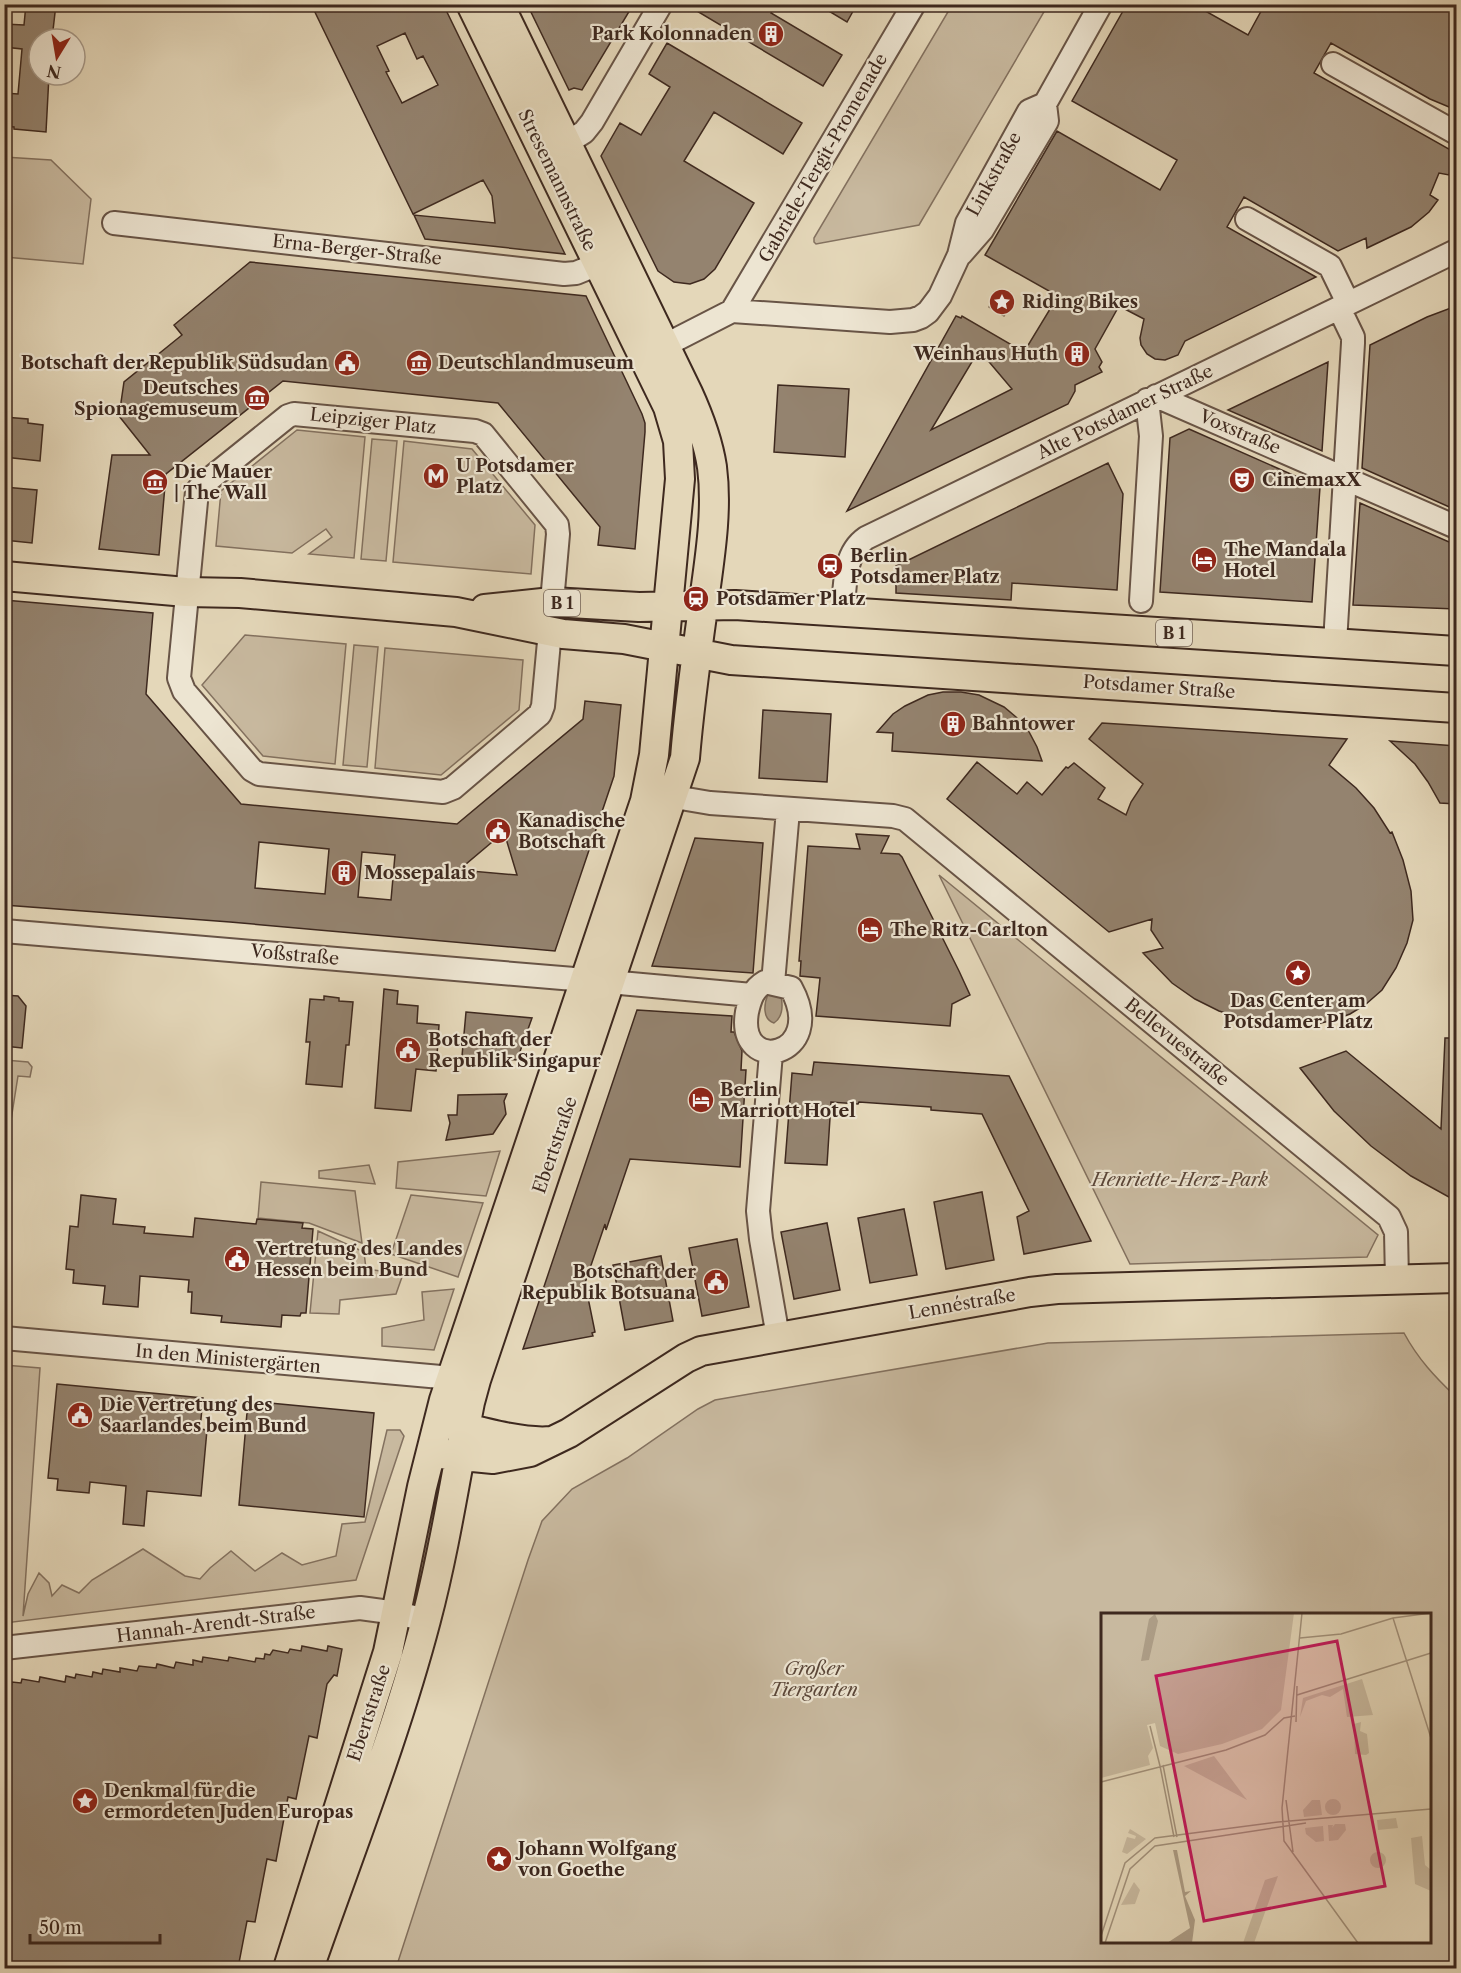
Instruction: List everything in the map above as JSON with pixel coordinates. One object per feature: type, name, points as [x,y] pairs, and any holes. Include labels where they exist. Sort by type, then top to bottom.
[{"type":"main road","name":"Stresemannstraße","points":[[471,4],[517,72],[654,351]]},
{"type":"main road","name":"Stresemannstraße","points":[[498,4],[517,72]]},
{"type":"main road","name":"Stresemannstraße","points":[[556,150],[598,264],[654,351]]},
{"type":"main road","points":[[654,351],[703,426],[712,467],[714,499],[709,561],[690,694],[685,758],[660,794]]},
{"type":"main road","points":[[654,351],[676,430],[680,453],[680,478],[654,754],[660,794]]},
{"type":"main road","name":"B 1","points":[[4,576],[456,612],[550,631],[624,639],[696,654]]},
{"type":"main road","name":"B 1","points":[[456,612],[552,602],[630,607],[735,605],[1456,651]]},
{"type":"main road","name":"Potsdamer Straße","points":[[696,654],[731,660],[1456,708]]},
{"type":"main road","name":"Ebertstraße","points":[[288,1968],[386,1659],[431,1452],[452,1425],[476,1380],[598,981],[660,794]]},
{"type":"main road","name":"Ebertstraße","points":[[309,1968],[400,1706],[426,1620],[460,1456],[452,1425],[452,1378],[598,981]]},
{"type":"main road","name":"Lennéstraße","points":[[460,1456],[486,1459],[506,1458],[530,1452],[556,1440],[694,1354],[778,1337],[1044,1290],[1456,1278]]},
{"type":"main road","points":[[452,1425],[540,1441],[556,1440]]},
{"type":"main road","points":[[431,1452],[460,1456]]},
{"type":"street","points":[[556,150],[584,132],[592,122],[662,4]]},
{"type":"street","name":"Gabriele-Tergit-Promenade","points":[[732,311],[914,4]]},
{"type":"street","name":"Linkstraße","points":[[732,311],[890,322],[912,320],[928,312],[935,303],[959,255],[967,223],[1029,111],[1045,104],[1101,4]]},
{"type":"street","points":[[1333,64],[1456,133]]},
{"type":"street","points":[[1246,219],[1330,266],[1353,337],[1335,643]]},
{"type":"street","name":"Erna-Berger-Straße","points":[[114,223],[564,274],[576,273],[598,264]]},
{"type":"street","name":"Alte Potsdamer Straße","points":[[843,612],[850,557],[857,545],[866,538],[1456,251]]},
{"type":"street","points":[[654,351],[732,311]]},
{"type":"street","points":[[1141,601],[1152,398]]},
{"type":"street","name":"Voxstraße","points":[[1152,398],[1345,477],[1456,527]]},
{"type":"street","name":"Leipziger Platz","points":[[550,631],[543,706],[540,714],[450,790],[438,792],[266,776],[252,770],[180,683],[186,592],[197,491],[288,417],[300,413],[475,431],[483,434],[557,525],[552,602]]},
{"type":"street","points":[[660,794],[710,803],[788,810],[773,982]]},
{"type":"street","name":"Bellevuestraße","points":[[788,810],[893,816],[905,819],[1389,1217],[1396,1232],[1397,1280]]},
{"type":"street","name":"Voßstraße","points":[[4,931],[752,995]]},
{"type":"street","points":[[765,982],[773,982],[791,988],[798,1000],[800,1015],[794,1039],[786,1049],[771,1053],[756,1048],[749,1035],[746,1019],[756,987],[765,982]]},
{"type":"street","points":[[771,1053],[758,1211],[778,1337]]},
{"type":"street","name":"In den Ministergärten","points":[[4,1338],[452,1378]]},
{"type":"street","name":"Hannah-Arendt-Straße","points":[[4,1648],[360,1608],[426,1620]]},
{"type":"green space","points":[[952,5],[1048,5],[919,225],[816,244],[814,238]]},
{"type":"green space","points":[[4,157],[51,160],[91,199],[83,264],[5,257]]},
{"type":"green space","points":[[297,430],[365,437],[354,558],[309,554],[332,537],[326,529],[292,553],[216,546],[221,491]]},
{"type":"green space","points":[[372,439],[397,441],[386,561],[361,559]]},
{"type":"green space","points":[[404,441],[472,449],[535,525],[531,574],[393,562]]},
{"type":"green space","points":[[245,635],[346,644],[335,764],[263,756],[202,685]]},
{"type":"green space","points":[[354,645],[378,647],[367,767],[343,765]]},
{"type":"green space","points":[[385,648],[523,660],[519,710],[441,775],[375,768]]},
{"type":"green space","name":"Henriette-Herz-Park","points":[[939,875],[1378,1235],[1367,1257],[1130,1264]]},
{"type":"green space","points":[[5,1060],[28,1062],[32,1067],[30,1077],[18,1076],[5,1158]]},
{"type":"green space","points":[[500,1151],[486,1196],[396,1188],[398,1162]]},
{"type":"green space","points":[[369,1165],[375,1184],[319,1178],[319,1171]]},
{"type":"green space","points":[[261,1182],[355,1191],[362,1243],[309,1223],[258,1218]]},
{"type":"green space","points":[[411,1195],[483,1203],[458,1277],[391,1254]]},
{"type":"green space","points":[[318,1231],[364,1252],[366,1269],[403,1274],[396,1294],[340,1300],[339,1314],[310,1313]]},
{"type":"green space","points":[[454,1289],[434,1350],[382,1346],[382,1328],[424,1320],[422,1292]]},
{"type":"green space","name":"Großer Tiergarten","points":[[1404,1333],[1427,1367],[1456,1397],[1456,1968],[396,1968],[542,1521],[572,1489],[627,1458],[698,1409],[715,1400],[1048,1343]]},
{"type":"green space","points":[[4,1365],[40,1368],[23,1616],[28,1594],[39,1573],[49,1583],[52,1596],[62,1585],[79,1593],[92,1580],[143,1549],[185,1576],[200,1579],[231,1551],[255,1571],[282,1553],[302,1565],[336,1556],[342,1524],[365,1522],[387,1430],[400,1430],[404,1436],[356,1580],[5,1623]]},
{"type":"green space","points":[[432,1495],[440,1497],[428,1562],[420,1561]]},
{"type":"shaded area","points":[[999,290],[1014,299],[1004,316],[989,307]]},
{"type":"shaded area","points":[[768,994],[781,996],[782,1011],[774,1023],[766,1015]]},
{"type":"building","points":[[26,4],[56,4],[53,27],[27,27],[27,87],[48,87],[46,132],[4,126],[4,93],[18,94],[22,49],[4,47],[4,24],[24,25]]},
{"type":"building","points":[[311,4],[443,4],[565,254],[425,239],[414,215],[495,223],[492,196],[483,180],[413,214]],"holes":[[[405,33],[417,59],[423,56],[438,85],[402,103],[386,72],[389,71],[377,46]]]},
{"type":"building","points":[[527,4],[622,4],[630,10],[582,90],[574,88],[569,90]]},
{"type":"building","name":"Park Kolonnaden","points":[[685,4],[777,4],[771,13],[842,55],[823,86]]},
{"type":"building","points":[[817,4],[857,4],[847,22]]},
{"type":"building","points":[[1127,4],[1193,4],[1248,35],[1265,4],[1456,4],[1456,107],[1449,107],[1430,99],[1331,43],[1314,73],[1456,153],[1449,175],[1439,173],[1430,195],[1438,200],[1429,212],[1411,227],[1367,248],[1366,238],[1338,251],[1244,197],[1227,227],[1316,277],[1185,341],[1178,355],[1165,360],[1155,359],[1147,354],[1141,345],[1144,319],[1119,306],[1095,349],[1102,362],[1099,367],[1102,372],[1075,385],[1075,391],[1068,404],[847,511],[956,316],[961,318],[962,316],[1024,352],[1058,296],[985,255],[1057,131],[1160,190],[1177,160],[1072,101]],"holes":[[[979,350],[1012,389],[931,430]]]},
{"type":"building","points":[[667,43],[802,123],[783,154],[714,112],[684,161],[754,203],[715,269],[704,279],[690,284],[674,282],[658,271],[601,156],[620,123],[641,135],[670,87],[649,74]]},
{"type":"building","points":[[250,262],[586,296],[645,423],[635,549],[598,545],[600,527],[498,403],[283,381],[166,474],[159,555],[99,549],[112,455],[150,455],[119,416],[124,382],[182,335],[174,325]]},
{"type":"building","points":[[1456,306],[1456,510],[1362,468],[1370,345],[1427,317]]},
{"type":"building","points":[[1328,362],[1322,451],[1228,410]]},
{"type":"building","points":[[778,385],[849,389],[845,457],[774,452]]},
{"type":"building","points":[[4,417],[28,419],[28,423],[43,425],[40,461],[4,457]]},
{"type":"building","points":[[1189,429],[1320,487],[1312,602],[1160,592],[1170,438]]},
{"type":"building","points":[[1108,463],[1123,494],[1117,590],[1012,583],[1011,600],[896,593],[896,566]]},
{"type":"building","points":[[4,487],[37,490],[32,543],[4,540]]},
{"type":"building","points":[[1360,503],[1456,545],[1456,609],[1353,605]]},
{"type":"building","points":[[4,600],[153,613],[146,694],[241,804],[457,824],[583,719],[585,701],[621,705],[614,776],[555,951],[230,922],[4,905]],"holes":[[[504,832],[517,875],[459,870]],[[259,842],[329,849],[325,894],[255,888]],[[362,852],[395,855],[391,900],[358,897]]]},
{"type":"building","name":"Bahntower","points":[[943,692],[979,695],[1004,707],[1028,730],[1042,761],[892,751],[893,733],[877,732],[893,714],[905,706],[928,695]]},
{"type":"building","points":[[763,710],[831,714],[827,782],[759,778]]},
{"type":"building","points":[[1102,723],[1347,739],[1329,765],[1356,788],[1374,808],[1390,833],[1392,832],[1403,860],[1411,891],[1413,920],[1407,943],[1396,968],[1382,990],[1350,1014],[1312,1025],[1284,1026],[1259,1023],[1219,1011],[1195,999],[1172,983],[1143,953],[1163,948],[1151,930],[1152,919],[1109,932],[947,799],[977,762],[1017,794],[1027,782],[1042,795],[1066,767],[1074,763],[1105,788],[1098,799],[1126,815],[1131,802],[1143,784],[1089,739]]},
{"type":"building","points":[[1390,741],[1456,746],[1456,804],[1440,803],[1415,764]]},
{"type":"building","name":"The Ritz-Carlton","points":[[856,834],[889,836],[881,853],[899,854],[902,857],[959,971],[970,995],[952,1004],[950,1026],[816,1016],[820,978],[800,976],[801,961],[799,961],[808,846],[860,849]]},
{"type":"building","points":[[695,838],[763,843],[753,973],[652,966]]},
{"type":"building","name":"Botschaft der Republik Singapur","points":[[384,989],[398,991],[397,1004],[418,1006],[417,1023],[439,1025],[436,1071],[416,1069],[411,1111],[375,1108]]},
{"type":"building","points":[[4,995],[18,996],[26,1006],[22,1048],[4,1046]]},
{"type":"building","points":[[324,996],[339,998],[339,1001],[353,1002],[342,1087],[306,1084],[310,1042],[306,1042],[310,999],[324,1000]]},
{"type":"building","points":[[637,1010],[732,1016],[731,1032],[734,1032],[742,1051],[741,1070],[746,1070],[740,1167],[630,1159],[585,1283],[595,1332],[592,1333],[593,1336],[523,1349]]},
{"type":"building","points":[[466,1012],[532,1018],[517,1060],[462,1056]]},
{"type":"building","points":[[1445,1038],[1456,1038],[1456,1201],[1411,1176],[1371,1146],[1334,1111],[1300,1068],[1346,1051],[1441,1129]]},
{"type":"building","points":[[814,1062],[1009,1076],[1091,1241],[1024,1254],[1017,1217],[1029,1211],[982,1114],[931,1110],[931,1107],[831,1102],[827,1165],[785,1163],[792,1073],[812,1075]]},
{"type":"building","points":[[507,1094],[504,1101],[506,1114],[493,1134],[446,1140],[450,1123],[448,1115],[457,1115],[458,1095]]},
{"type":"building","points":[[982,1192],[994,1260],[946,1269],[934,1202]]},
{"type":"building","points":[[81,1195],[116,1199],[113,1224],[145,1227],[144,1233],[193,1237],[195,1218],[256,1224],[257,1219],[303,1223],[302,1228],[313,1229],[306,1313],[301,1313],[300,1316],[282,1315],[281,1327],[221,1322],[222,1316],[191,1313],[192,1292],[188,1292],[189,1280],[140,1276],[138,1307],[103,1304],[105,1286],[73,1283],[74,1270],[66,1269],[70,1226],[78,1227]]},
{"type":"building","points":[[904,1209],[917,1275],[870,1283],[858,1218]]},
{"type":"building","points":[[827,1223],[840,1290],[794,1299],[781,1232]]},
{"type":"building","points":[[737,1239],[749,1307],[702,1316],[689,1248]]},
{"type":"building","points":[[661,1256],[673,1321],[625,1330],[613,1265]]},
{"type":"building","points":[[57,1384],[203,1398],[200,1429],[207,1430],[201,1496],[147,1491],[144,1526],[123,1524],[126,1486],[90,1482],[89,1493],[57,1490],[58,1479],[48,1478]]},
{"type":"building","points":[[248,1401],[374,1413],[364,1517],[239,1505]]},
{"type":"building","points":[[302,1646],[327,1651],[328,1646],[342,1649],[337,1676],[334,1675],[327,1684],[317,1738],[309,1736],[296,1799],[288,1797],[276,1861],[267,1859],[255,1922],[247,1921],[238,1968],[220,1966],[220,1968],[4,1968],[7,1942],[4,1942],[4,1863],[7,1852],[4,1852],[4,1817],[7,1802],[4,1802],[4,1769],[7,1756],[4,1756],[4,1686],[11,1687],[12,1682],[21,1683],[22,1679],[39,1682],[40,1677],[65,1682],[66,1676],[75,1678],[76,1674],[92,1677],[93,1672],[102,1674],[103,1669],[120,1672],[120,1668],[137,1671],[139,1666],[156,1668],[157,1664],[174,1668],[176,1662],[193,1665],[193,1660],[202,1662],[203,1657],[228,1661],[229,1657],[255,1662],[256,1658],[264,1659],[265,1654],[270,1655],[273,1650],[288,1653],[290,1649],[301,1651]]},
{"type":"place","name":"Park Kolonnaden","points":[[771,34]]},
{"type":"place","name":"Riding Bikes","points":[[1002,302]]},
{"type":"place","name":"Weinhaus Huth","points":[[1077,354]]},
{"type":"place","name":"Botschaft der Republik Südsudan","points":[[347,363]]},
{"type":"place","name":"Deutschlandmuseum","points":[[419,363]]},
{"type":"place","name":"Deutsches Spionagemuseum","points":[[257,398]]},
{"type":"place","name":"U Potsdamer Platz","points":[[436,476]]},
{"type":"place","name":"CinemaxX","points":[[1242,480]]},
{"type":"place","name":"Die Mauer | The Wall","points":[[155,482]]},
{"type":"place","name":"The Mandala Hotel","points":[[1204,560]]},
{"type":"place","name":"Berlin Potsdamer Platz","points":[[830,566]]},
{"type":"place","name":"Potsdamer Platz","points":[[696,599]]},
{"type":"place","name":"Bahntower","points":[[953,724]]},
{"type":"place","name":"Kanadische Botschaft","points":[[498,831]]},
{"type":"place","name":"Mossepalais","points":[[344,873]]},
{"type":"place","name":"The Ritz-Carlton","points":[[870,930]]},
{"type":"place","name":"Das Center am Potsdamer Platz","points":[[1298,973]]},
{"type":"place","name":"Botschaft der Republik Singapur","points":[[408,1050]]},
{"type":"place","name":"Berlin Marriott Hotel","points":[[701,1100]]},
{"type":"place","name":"Vertretung des Landes Hessen beim Bund","points":[[237,1259]]},
{"type":"place","name":"Botschaft der Republik Botsuana","points":[[716,1282]]},
{"type":"place","name":"Die Vertretung des Saarlandes beim Bund","points":[[80,1415]]},
{"type":"place","name":"Denkmal für die ermordeten Juden Europas","points":[[85,1801]]},
{"type":"place","name":"Johann Wolfgang von Goethe","points":[[499,1859]]}]
